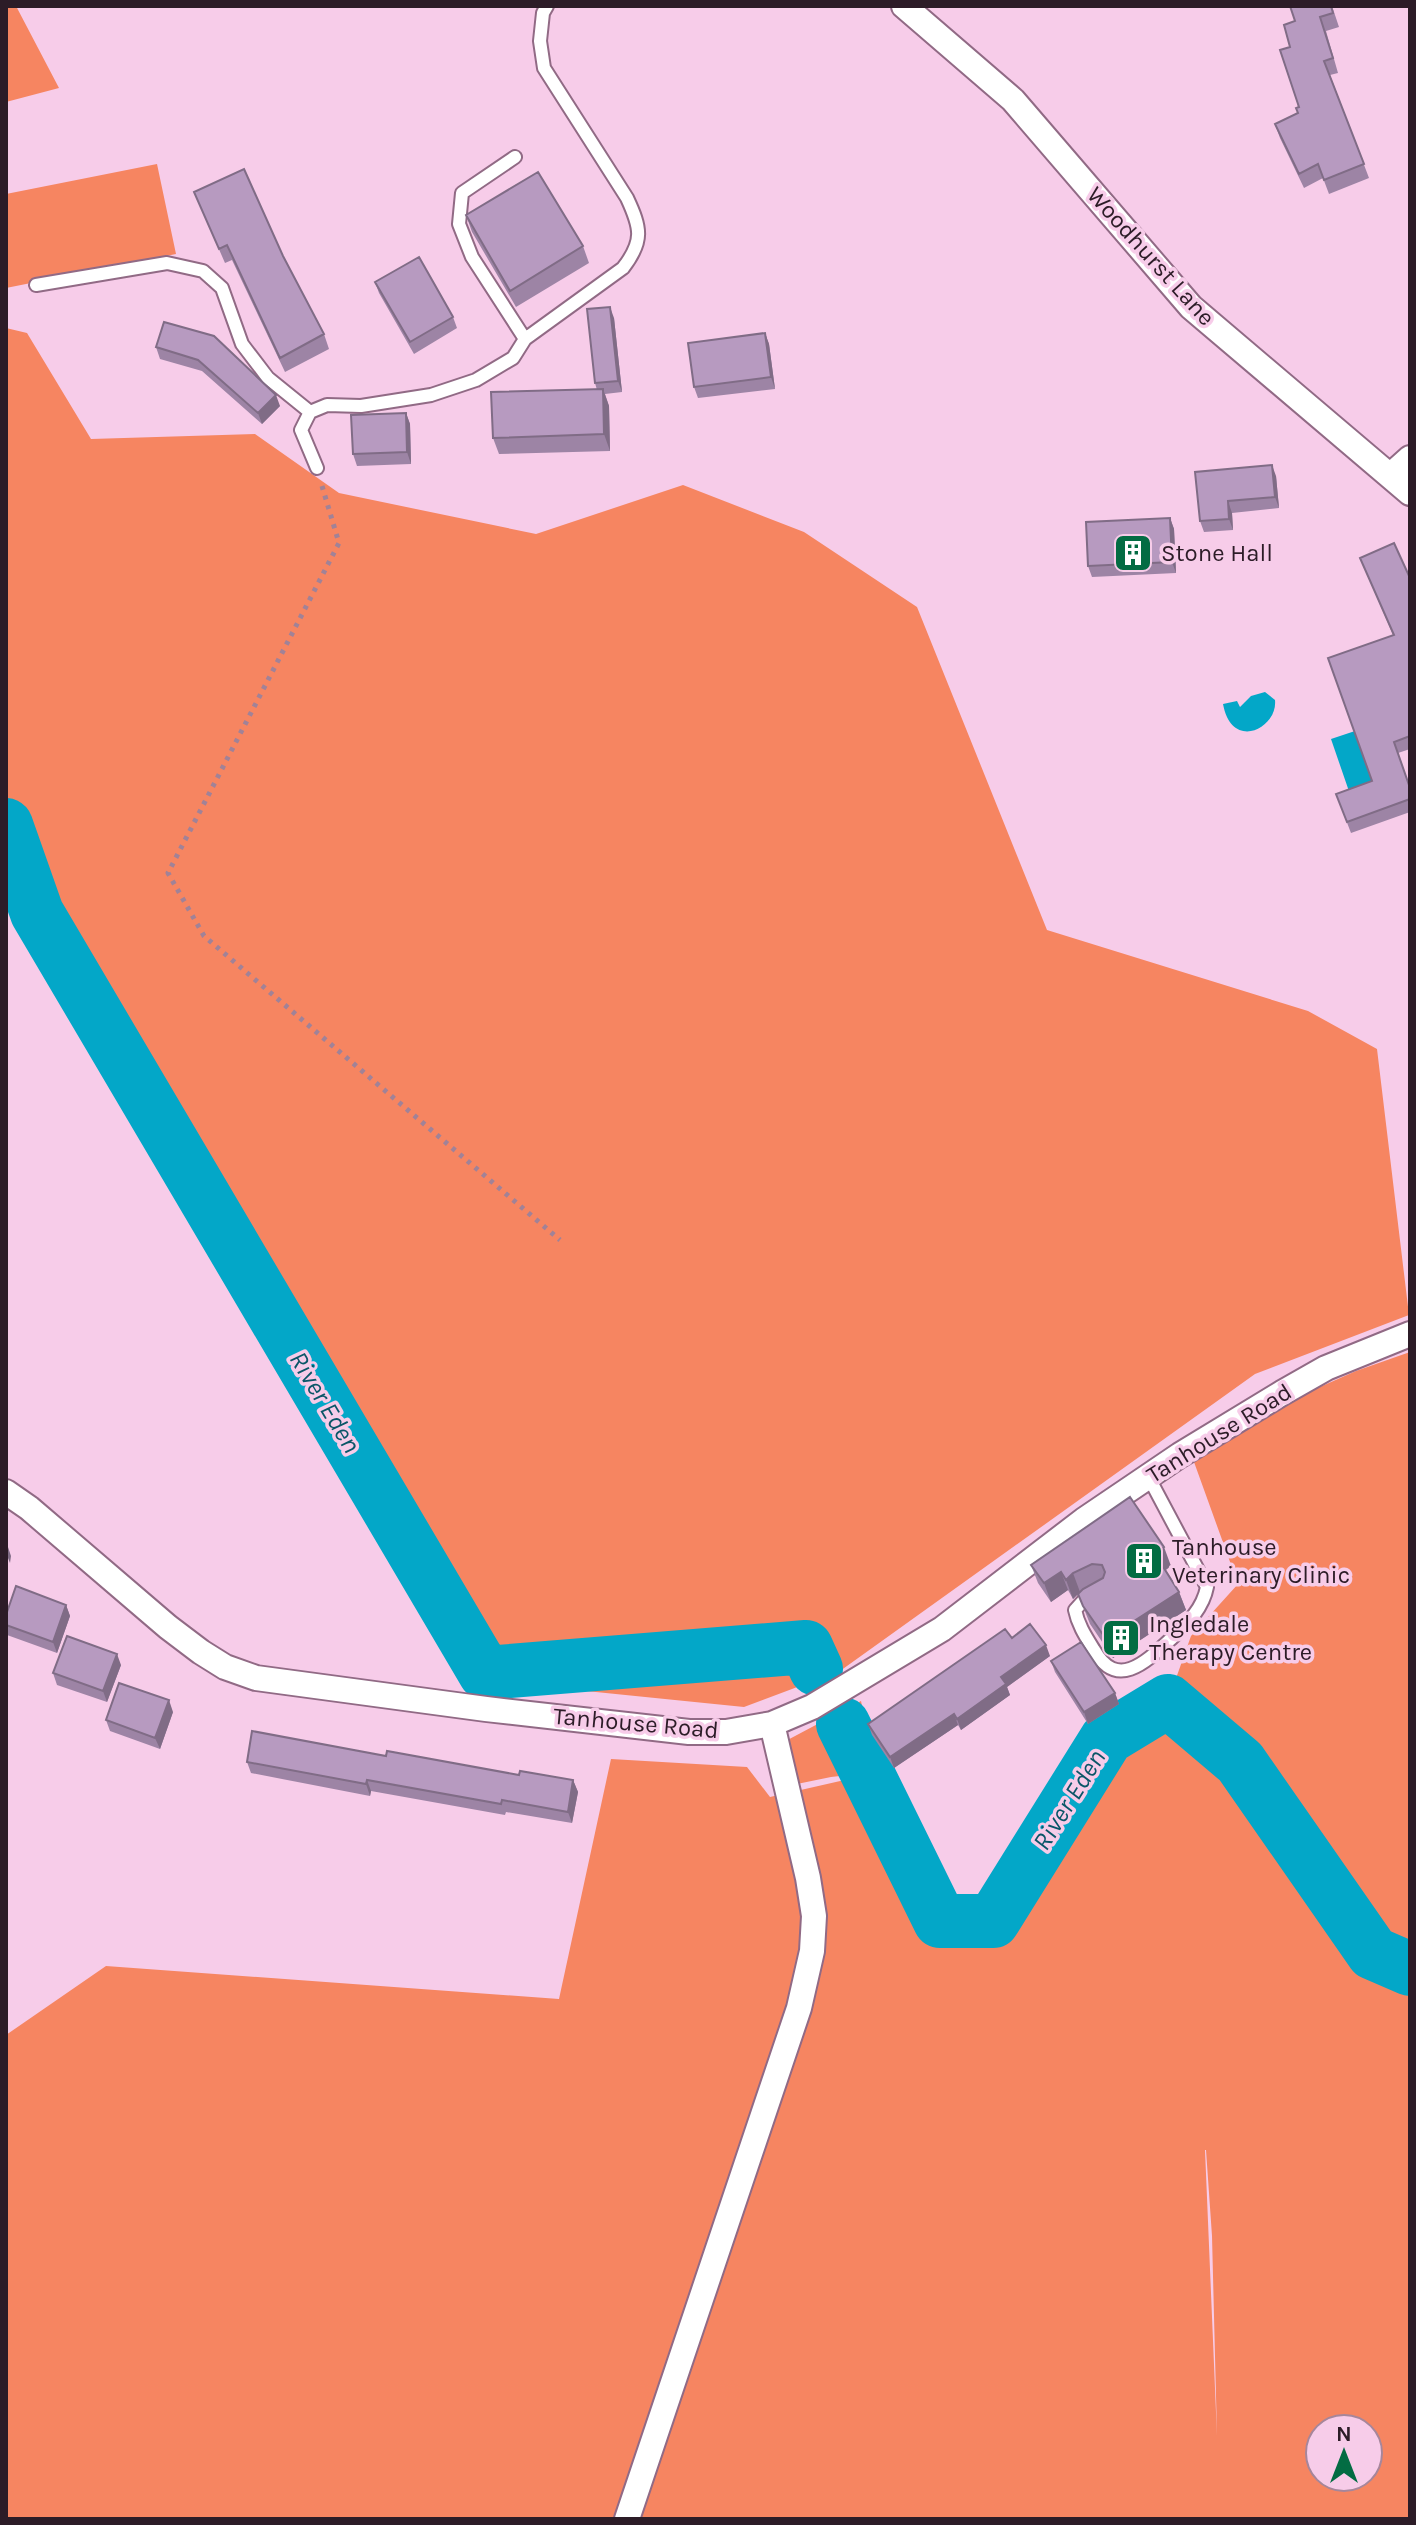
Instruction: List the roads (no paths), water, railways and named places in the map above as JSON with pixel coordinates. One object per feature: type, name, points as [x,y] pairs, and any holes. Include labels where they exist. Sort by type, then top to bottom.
[{"type":"street","name":"Woodhurst Lane","points":[[904,6],[1013,100],[1191,307],[1410,493]]},
{"type":"street","points":[[1391,475],[1410,458]]},
{"type":"street","name":"Tanhouse Road","points":[[6,1492],[201,1652],[225,1667],[256,1678],[486,1709],[689,1732],[726,1732],[772,1724],[812,1707],[942,1629],[1084,1520],[1148,1476],[1326,1368],[1410,1334]]},
{"type":"street","points":[[627,2519],[799,2008],[812,1951],[814,1916],[808,1878],[772,1724]]},
{"type":"lane","points":[[317,468],[301,430],[310,412],[327,405],[361,406],[431,395],[476,380],[513,358],[525,339],[623,268],[635,252],[639,243],[636,216],[544,68],[540,41],[543,13],[547,6]]},
{"type":"lane","points":[[515,157],[462,193],[459,224],[472,257],[525,339]]},
{"type":"lane","points":[[36,285],[167,263],[203,271],[222,288],[242,344],[268,378],[310,412]]},
{"type":"lane","points":[[1103,1591],[1084,1600],[1075,1610],[1078,1623],[1097,1656],[1109,1668],[1122,1671],[1145,1663],[1184,1627],[1205,1601],[1207,1587],[1148,1476]]},
{"type":"water","points":[[1265,692],[1275,700],[1269,719],[1254,730],[1235,728],[1223,704],[1237,701],[1240,707],[1251,696]]},
{"type":"water","points":[[1355,731],[1376,792],[1352,800],[1331,739]]},
{"type":"waterway","name":"River Eden","points":[[6,825],[37,913],[485,1673],[806,1647],[816,1669]]},
{"type":"waterway","name":"River Eden","points":[[843,1724],[940,1921],[993,1921],[1107,1738],[1168,1701],[1240,1762],[1373,1953],[1410,1969]]},
{"type":"place","name":"Stone Hall","points":[[1133,553]]},
{"type":"place","name":"Tanhouse Veterinary Clinic","points":[[1144,1561]]},
{"type":"place","name":"Ingledale Therapy Centre","points":[[1121,1638]]}]
